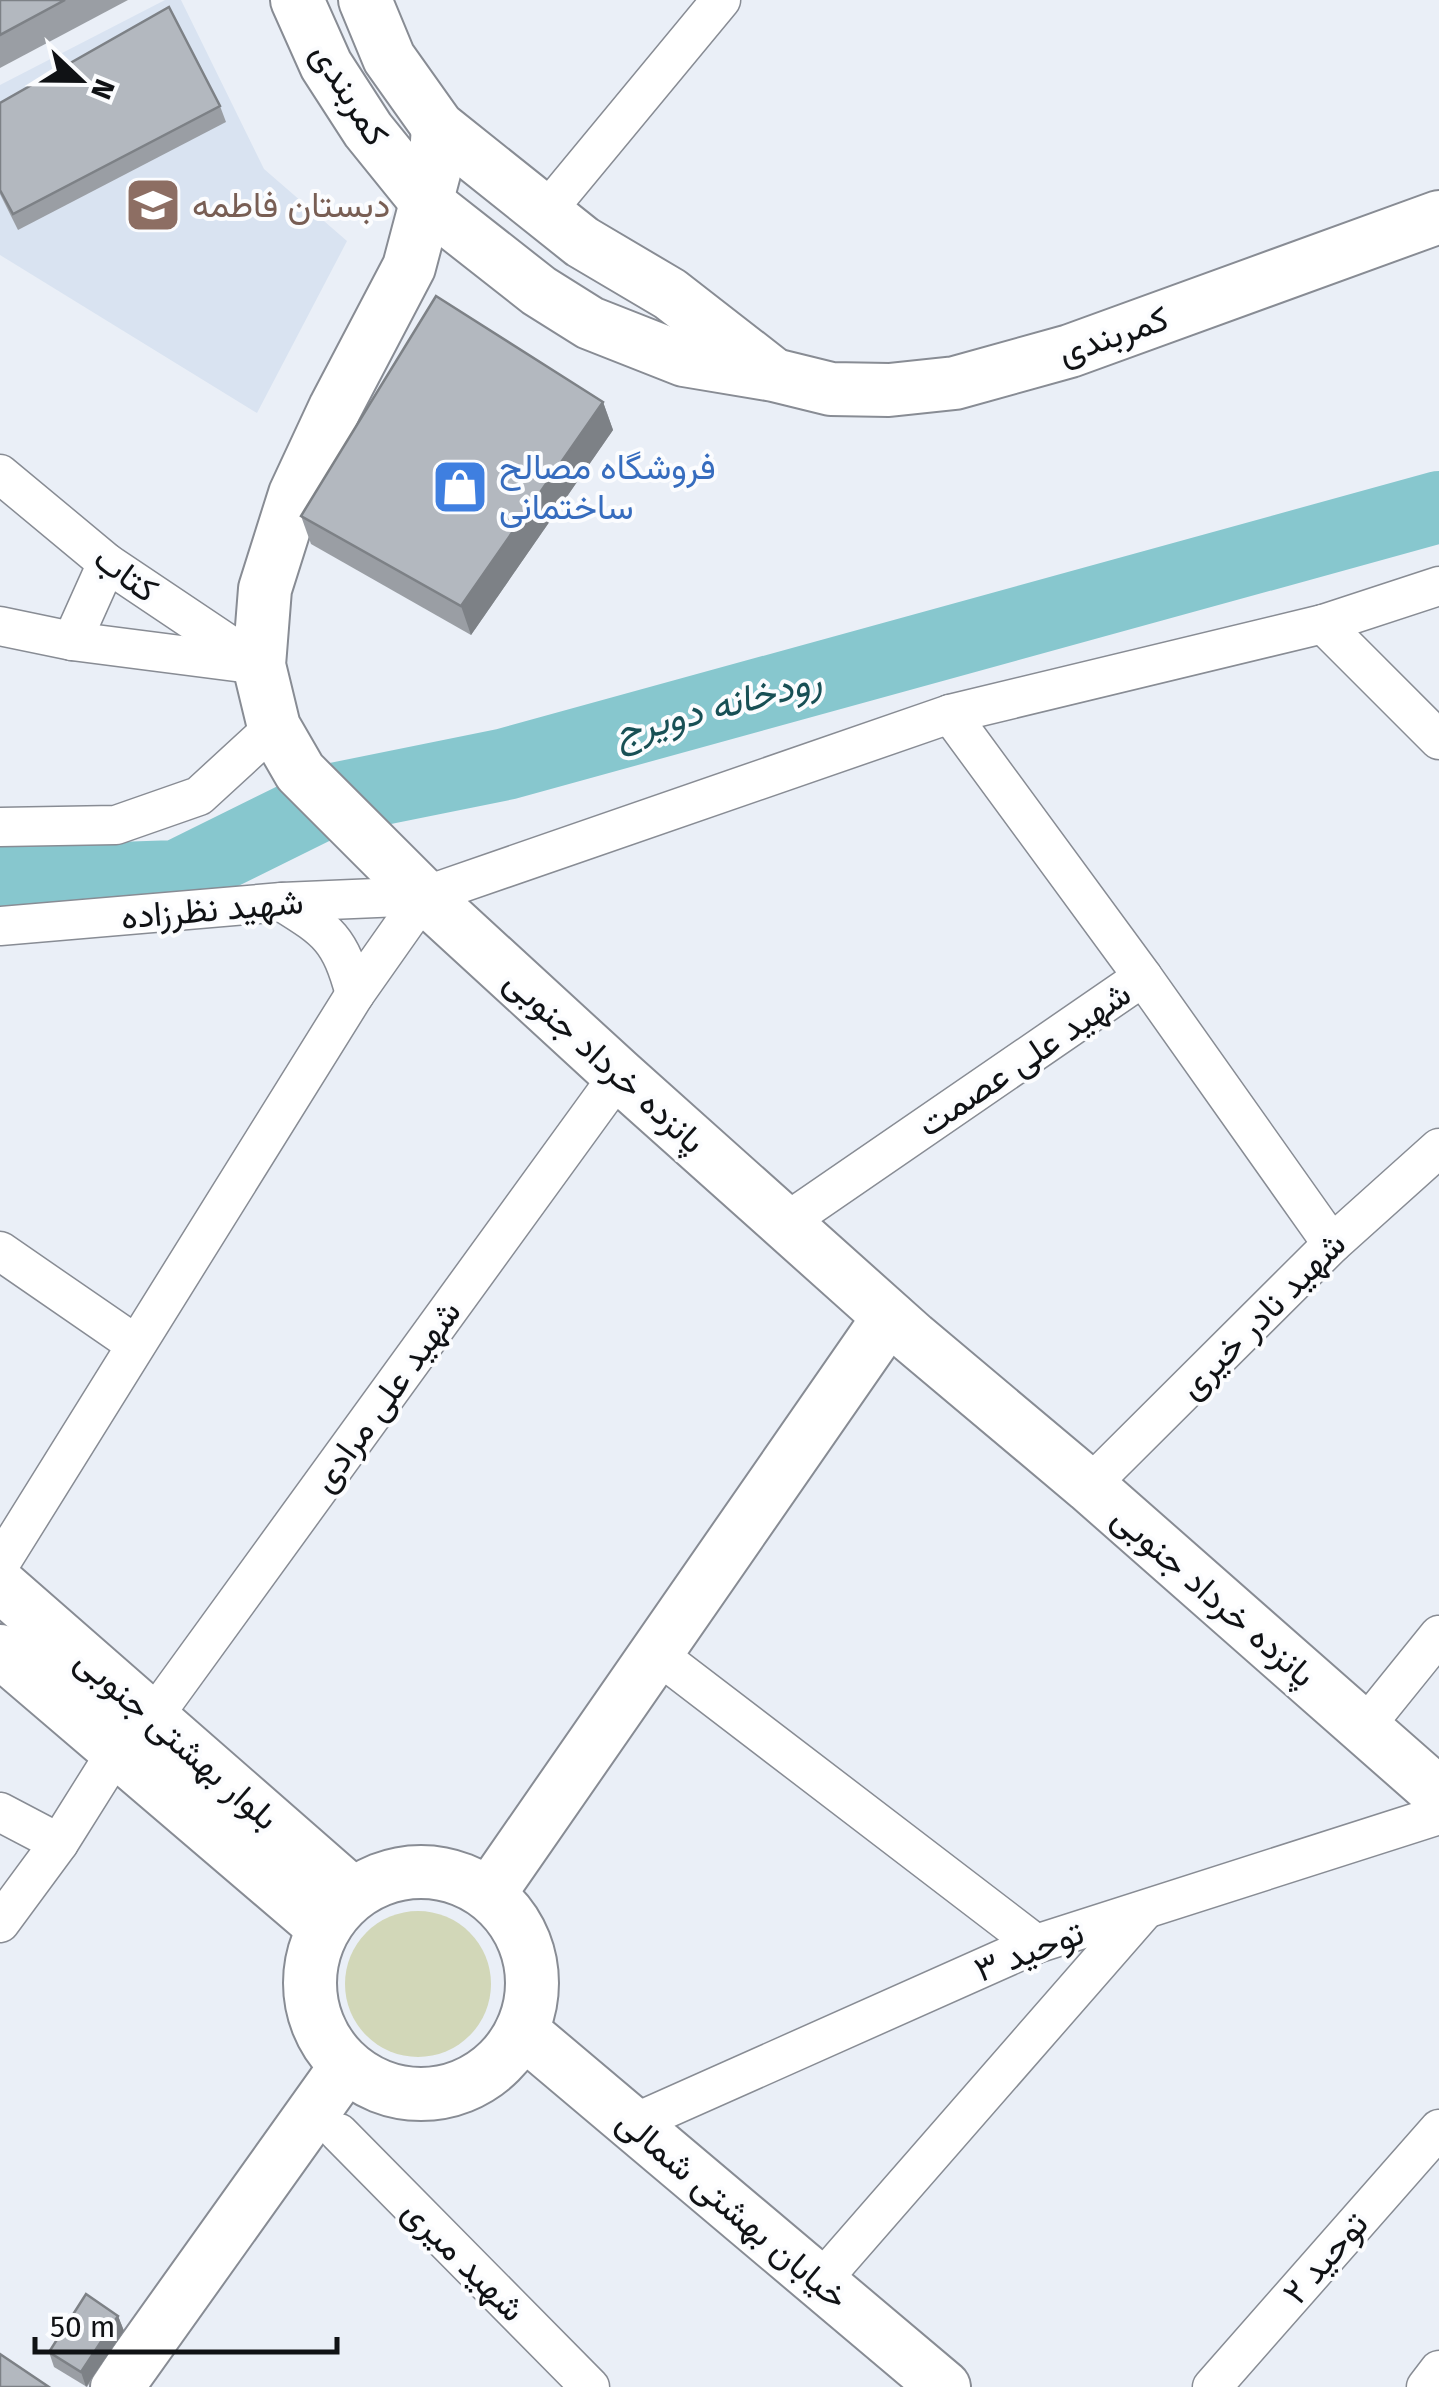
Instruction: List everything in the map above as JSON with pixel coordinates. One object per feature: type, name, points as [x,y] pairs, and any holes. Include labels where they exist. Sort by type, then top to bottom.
[{"type":"main road","name":"کمربندی","points":[[296,0],[326,65],[368,130],[428,203],[540,291],[590,324],[684,360],[774,375],[832,390],[889,390],[955,383],[1088,345],[1439,217]]},
{"type":"main road","name":"کمربندی","points":[[364,0],[389,58],[438,127],[544,214],[582,242],[670,294],[774,375]]},
{"type":"main road","name":"پانزده خرداد جنوبی","points":[[438,127],[435,169],[410,267],[335,408],[295,494],[265,590],[259,665],[274,727],[300,772],[424,896],[619,1075],[901,1327],[1089,1486],[1439,1794]]},
{"type":"main road","points":[[497,1901],[674,1667],[901,1327]]},
{"type":"main road","points":[[497,1901],[901,1327]]},
{"type":"main road","name":"بلوار بهشتی جنوبی","points":[[0,1585],[135,1733],[338,1911]]},
{"type":"main road","name":"بلوار بهشتی جنوبی","points":[[0,1650],[135,1733]]},
{"type":"main road","points":[[421,1871],[457,1877],[497,1901],[519,1930],[529,1954],[530,2006],[512,2045],[482,2076],[457,2089],[417,2094],[361,2076],[326,2043],[314,2016],[308,1986],[312,1956],[338,1911],[384,1877],[421,1871]]},
{"type":"main road","points":[[512,2045],[892,2387]]},
{"type":"main road","name":"خیابان بهشتی شمالی","points":[[512,2045],[632,2124],[944,2387]]},
{"type":"main road","points":[[158,2387],[339,2133],[361,2076]]},
{"type":"main road","points":[[116,2387],[361,2076]]},
{"type":"street","points":[[544,214],[721,0]]},
{"type":"street","name":"کتاب","points":[[0,474],[107,564],[259,665]]},
{"type":"street","points":[[72,641],[107,564]]},
{"type":"street","name":"شهید نظرزاده","points":[[0,926],[282,902],[424,896],[950,714],[1322,624],[1439,586]]},
{"type":"street","points":[[1322,624],[1439,740]]},
{"type":"street","points":[[0,626],[72,641],[259,665]]},
{"type":"street","name":"شهید علی عصمت","points":[[785,1223],[1143,977],[950,714]]},
{"type":"street","points":[[0,827],[116,825],[198,796],[274,727]]},
{"type":"street","points":[[0,1564],[355,994],[424,896]]},
{"type":"street","points":[[282,902],[316,923],[334,940],[347,964],[355,994]]},
{"type":"street","points":[[1143,977],[1332,1244]]},
{"type":"street","name":"شهید علی مرادی","points":[[0,1924],[135,1733],[619,1075]]},
{"type":"street","name":"شهید نادر خیری","points":[[1089,1486],[1332,1244],[1439,1148]]},
{"type":"street","points":[[0,1251],[135,1344]]},
{"type":"street","points":[[1364,1729],[1439,1634]]},
{"type":"street","points":[[674,1667],[1036,1944]]},
{"type":"street","points":[[0,1812],[58,1842]]},
{"type":"street","name":"توحید ۳","points":[[632,2124],[1036,1944],[1439,1815]]},
{"type":"street","points":[[820,2282],[1145,1910]]},
{"type":"street","name":"توحید ۲","points":[[1212,2387],[1439,2128]]},
{"type":"street","name":"شهید میری","points":[[339,2133],[590,2387]]},
{"type":"street","points":[[1426,2387],[1439,2370]]},
{"type":"shaded area","name":"دبستان فاطمه","points":[[165,0],[181,0],[264,169],[347,241],[257,413],[0,255],[0,85]]},
{"type":"green space","points":[[418,1911],[446,1917],[469,1933],[485,1956],[491,1984],[485,2012],[469,2035],[446,2051],[418,2057],[390,2051],[367,2035],[351,2012],[345,1984],[351,1956],[367,1933],[390,1917]]},
{"type":"building","points":[[0,0],[65,0],[0,35]]},
{"type":"building","name":"دبستان فاطمه","points":[[169,7],[220,106],[13,214],[0,190],[0,103]]},
{"type":"building","name":"فروشگاه مصالح ساختمانی","points":[[436,296],[603,402],[461,606],[301,516]]},
{"type":"building","points":[[86,2294],[118,2316],[81,2372],[49,2352]]},
{"type":"building","points":[[0,2354],[49,2387],[0,2387]]},
{"type":"waterway","name":"رودخانه دویرج","points":[[0,882],[177,876],[333,799],[506,764],[1439,507]]},
{"type":"place","name":"دبستان فاطمه","points":[[153,205]]},
{"type":"place","name":"فروشگاه مصالح ساختمانی","points":[[460,487]]}]
